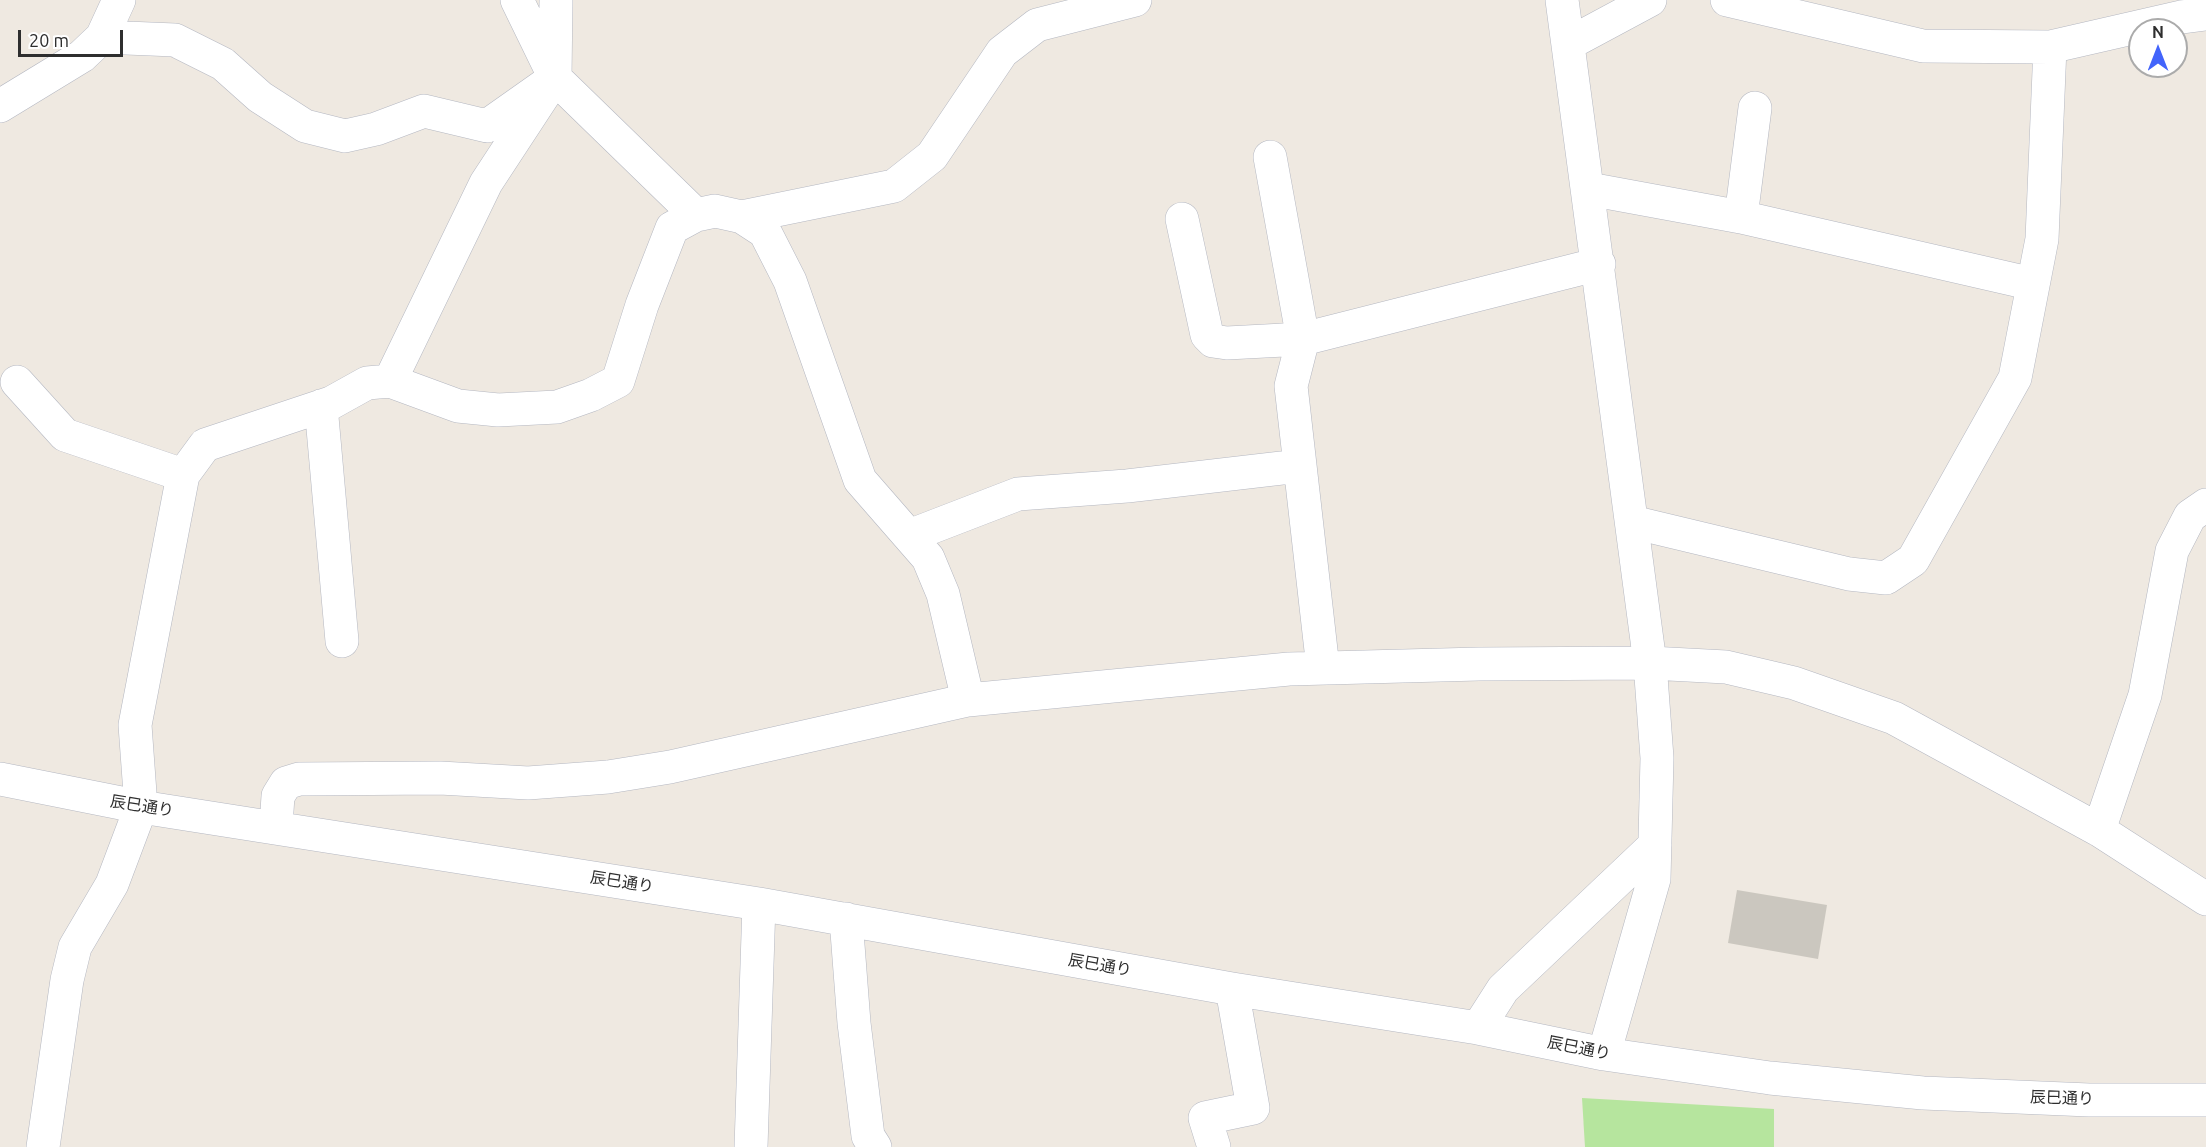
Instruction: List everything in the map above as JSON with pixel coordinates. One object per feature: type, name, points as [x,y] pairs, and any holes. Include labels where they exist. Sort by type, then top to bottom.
[{"type":"street","points":[[0,106],[82,56],[102,37],[119,0]]},
{"type":"street","points":[[517,0],[555,78],[696,215]]},
{"type":"street","points":[[390,381],[486,183],[555,78],[556,0]]},
{"type":"street","points":[[43,1147],[67,980],[75,947],[112,884],[141,807],[135,725],[183,475],[204,445],[321,406],[367,383],[390,381],[458,406],[498,410],[557,407],[618,381],[642,305],[672,228],[696,215],[715,212],[742,217],[894,186],[932,156],[1002,52],[1020,38],[1037,25],[1135,0]]},
{"type":"street","points":[[1562,0],[1599,264],[1650,663],[1657,758],[1654,879],[1604,1054]]},
{"type":"street","points":[[1568,44],[1650,0]]},
{"type":"street","points":[[1727,0],[1923,46],[2050,47],[2181,17],[2206,14]]},
{"type":"street","points":[[102,37],[175,40],[223,64],[260,97],[305,126],[345,136],[376,129],[424,111],[487,126],[555,78]]},
{"type":"street","points":[[1632,522],[1849,574],[1886,578],[1913,560],[2015,378],[2042,240],[2050,47]]},
{"type":"street","points":[[1741,217],[1755,108]]},
{"type":"street","points":[[1270,157],[1303,339],[1291,386],[1323,668]]},
{"type":"street","points":[[1589,189],[1741,217],[2033,284]]},
{"type":"street","points":[[742,217],[765,232],[790,281],[860,480],[928,558],[943,594],[968,700]]},
{"type":"street","points":[[1182,219],[1207,335],[1213,341],[1227,343],[1303,339],[1599,264]]},
{"type":"street","points":[[17,382],[65,435],[183,475]]},
{"type":"street","points":[[321,406],[342,641]]},
{"type":"street","points":[[909,536],[1018,494],[1128,486],[1299,466]]},
{"type":"street","points":[[2099,830],[2145,695],[2172,551],[2190,516],[2206,505]]},
{"type":"street","points":[[276,826],[278,796],[286,783],[299,779],[440,778],[528,783],[608,777],[670,767],[968,700],[1323,668],[1650,663],[1726,667],[1794,683],[1894,718],[2099,830],[2206,899]]},
{"type":"street","name":"辰巳通り","points":[[0,779],[141,807],[276,826],[759,904],[1232,989],[1478,1029],[1604,1054],[1770,1078],[1923,1093],[2089,1100],[2206,1100]]},
{"type":"street","points":[[1478,1029],[1503,989],[1655,845]]},
{"type":"street","points":[[751,1147],[759,904]]},
{"type":"street","points":[[846,920],[862,1091],[868,1136],[875,1147]]},
{"type":"street","points":[[1214,1147],[1205,1118],[1253,1108],[1232,989]]},
{"type":"green space","points":[[1582,1098],[1774,1109],[1774,1147],[1585,1147]]},
{"type":"building","points":[[1737,890],[1827,905],[1818,959],[1728,943]]}]
